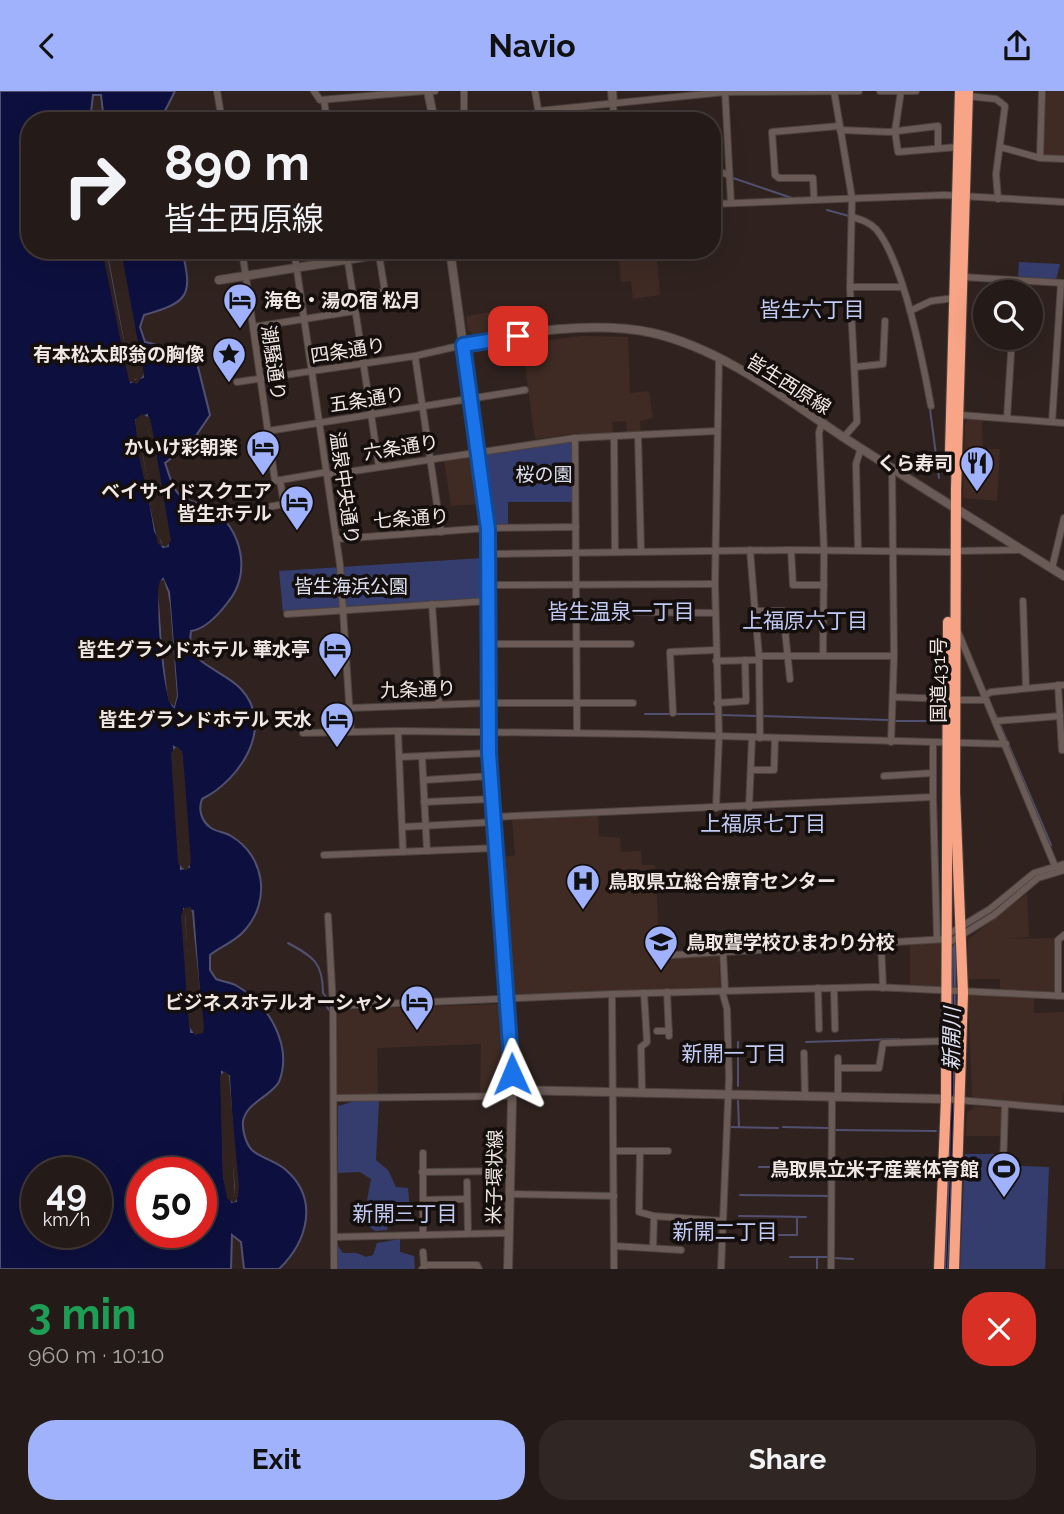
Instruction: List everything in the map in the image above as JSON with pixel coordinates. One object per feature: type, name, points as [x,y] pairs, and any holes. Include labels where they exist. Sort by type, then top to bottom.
[{"type":"highway","name":"国道431号","points":[[953,505],[960,415],[963,277],[958,147],[965,93]]},
{"type":"highway","name":"国道431号","points":[[954,1269],[962,993],[955,935],[951,700],[955,298],[965,93]]},
{"type":"highway","name":"国道431号","points":[[951,700],[956,627],[953,552]]},
{"type":"highway","name":"国道431号","points":[[939,1269],[947,1099],[947,991],[955,935],[951,743]]},
{"type":"main road","points":[[430,91],[432,112]]},
{"type":"main road","points":[[612,91],[613,104]]},
{"type":"main road","points":[[219,280],[296,268],[331,259]]},
{"type":"main road","name":"米子環状線","points":[[451,259],[488,529],[489,753],[513,1058],[508,1269]]},
{"type":"main road","name":"皆生西原線","points":[[463,345],[567,328],[612,327],[674,339],[719,359],[1064,576]]},
{"type":"main road","points":[[511,1093],[642,1092],[947,1099]]},
{"type":"street","points":[[217,91],[220,112]]},
{"type":"street","points":[[314,91],[319,99],[324,100],[430,91]]},
{"type":"street","points":[[464,91],[464,112]]},
{"type":"street","points":[[535,91],[538,111],[695,93],[859,91]]},
{"type":"street","points":[[834,91],[852,198],[850,287],[857,422],[845,437]]},
{"type":"street","points":[[880,91],[916,91]]},
{"type":"street","points":[[1040,158],[1042,91]]},
{"type":"street","points":[[725,92],[731,203]]},
{"type":"street","points":[[901,92],[895,131],[899,152],[958,147]]},
{"type":"street","points":[[965,93],[996,95],[1005,109],[996,174],[998,199]]},
{"type":"street","points":[[324,100],[326,112]]},
{"type":"street","points":[[613,104],[613,112]]},
{"type":"street","points":[[814,199],[813,178],[779,178],[775,175],[772,132],[839,128],[895,131],[938,126],[939,148]]},
{"type":"street","points":[[1000,147],[1040,158],[1064,159]]},
{"type":"street","points":[[721,172],[729,175]]},
{"type":"street","points":[[721,204],[961,196],[1064,202]]},
{"type":"street","points":[[852,217],[869,222],[878,232],[901,287],[910,311],[931,406]]},
{"type":"street","name":"潮騒通り","points":[[243,259],[268,431],[278,480]]},
{"type":"street","name":"温泉中央通り","points":[[295,259],[337,539],[351,732]]},
{"type":"street","points":[[348,259],[379,467]]},
{"type":"street","points":[[353,295],[385,292],[380,259]]},
{"type":"street","points":[[963,277],[1003,280]]},
{"type":"street","points":[[1043,282],[1063,283],[1052,422]]},
{"type":"street","points":[[850,287],[901,287]]},
{"type":"street","points":[[910,311],[930,301],[955,298]]},
{"type":"street","points":[[253,327],[355,311]]},
{"type":"street","points":[[855,367],[883,364],[885,321]]},
{"type":"street","name":"四条通り","points":[[237,382],[415,356],[463,345]]},
{"type":"street","points":[[1007,418],[1011,350]]},
{"type":"street","points":[[415,356],[441,532]]},
{"type":"street","points":[[716,808],[719,737],[715,650],[715,551],[719,359]]},
{"type":"street","name":"五条通り","points":[[268,431],[525,390]]},
{"type":"street","points":[[960,415],[1064,422]]},
{"type":"street","points":[[822,422],[819,433],[824,550],[823,656]]},
{"type":"street","name":"六条通り","points":[[278,480],[575,439],[717,431]]},
{"type":"street","points":[[638,435],[641,551]]},
{"type":"street","points":[[614,436],[615,552]]},
{"type":"street","points":[[575,439],[577,733]]},
{"type":"street","points":[[858,550],[856,464],[861,448]]},
{"type":"street","points":[[891,742],[894,656],[892,467]]},
{"type":"street","points":[[263,508],[284,504],[278,480]]},
{"type":"street","points":[[1052,568],[1061,551],[1064,518]]},
{"type":"street","name":"七条通り","points":[[337,539],[488,529],[576,527]]},
{"type":"street","points":[[750,550],[758,658],[756,738],[751,770],[750,807]]},
{"type":"street","points":[[791,550],[793,585],[824,585]]},
{"type":"street","points":[[495,554],[1023,550]]},
{"type":"street","points":[[488,585],[577,587],[715,584]]},
{"type":"street","points":[[287,614],[488,601]]},
{"type":"street","points":[[1023,601],[1026,688]]},
{"type":"street","points":[[432,604],[439,704]]},
{"type":"street","points":[[755,611],[784,612],[790,679]]},
{"type":"street","points":[[636,612],[715,613]]},
{"type":"street","points":[[956,627],[1058,869]]},
{"type":"street","points":[[488,644],[631,644]]},
{"type":"street","points":[[673,713],[669,653],[715,650]]},
{"type":"street","points":[[716,661],[789,655],[894,656]]},
{"type":"street","points":[[717,703],[746,701],[746,660]]},
{"type":"street","points":[[893,697],[951,700],[985,698],[990,692],[1061,685],[1062,750]]},
{"type":"street","name":"九条通り","points":[[350,708],[488,703],[633,703]]},
{"type":"street","points":[[996,721],[1060,716]]},
{"type":"street","points":[[398,731],[403,852]]},
{"type":"street","points":[[303,733],[488,731],[1006,744]]},
{"type":"street","points":[[751,770],[774,769],[775,738]]},
{"type":"street","points":[[933,743],[933,797],[955,935]]},
{"type":"street","points":[[399,758],[489,753]]},
{"type":"street","points":[[422,756],[427,851]]},
{"type":"street","points":[[884,776],[933,773]]},
{"type":"street","points":[[424,780],[491,776]]},
{"type":"street","points":[[402,827],[933,797]]},
{"type":"street","points":[[424,802],[492,799]]},
{"type":"street","points":[[324,855],[497,848]]},
{"type":"street","points":[[656,956],[955,935],[1010,898],[1034,873],[1058,869],[1064,864]]},
{"type":"street","points":[[328,916],[333,1006],[334,1269]]},
{"type":"street","points":[[333,1006],[818,988],[883,988],[1061,996],[1058,940],[1064,935]]},
{"type":"street","points":[[881,942],[883,988]]},
{"type":"street","points":[[721,1269],[728,1094],[723,951]]},
{"type":"street","points":[[818,988],[819,1029]]},
{"type":"street","points":[[834,988],[835,1028]]},
{"type":"street","points":[[657,1031],[669,1034],[667,992]]},
{"type":"street","points":[[642,1092],[641,1047],[647,1042],[644,993]]},
{"type":"street","points":[[612,994],[614,1269]]},
{"type":"street","points":[[838,1068],[880,1067],[883,1044],[946,1041]]},
{"type":"street","points":[[804,1053],[805,1096]]},
{"type":"street","points":[[831,1269],[838,1058]]},
{"type":"street","points":[[334,1097],[511,1093]]},
{"type":"street","points":[[947,1099],[1064,1109]]},
{"type":"street","points":[[1003,1169],[1005,1105]]},
{"type":"street","points":[[614,1151],[668,1151]]},
{"type":"street","points":[[640,1151],[639,1212],[654,1216],[723,1220]]},
{"type":"street","points":[[423,1153],[423,1233]]},
{"type":"street","points":[[422,1173],[509,1171]]},
{"type":"street","points":[[467,1182],[468,1233]]},
{"type":"street","points":[[509,1194],[614,1196]]},
{"type":"street","points":[[423,1200],[467,1199]]},
{"type":"street","points":[[653,1248],[654,1216]]},
{"type":"street","points":[[334,1237],[508,1233]]},
{"type":"street","points":[[614,1246],[681,1250]]},
{"type":"street","points":[[423,1252],[423,1267],[477,1265],[479,1269]]},
{"type":"shaded area","points":[[1044,91],[1064,91],[1064,157],[1043,154]]},
{"type":"shaded area","points":[[619,259],[657,259],[660,295],[633,299],[631,281],[621,282]]},
{"type":"shaded area","points":[[499,311],[502,330],[472,334],[468,331],[466,316]]},
{"type":"shaded area","points":[[581,336],[628,337],[630,393],[649,391],[653,418],[640,421],[641,433],[627,434],[626,421],[612,422],[613,434],[579,433],[535,439],[522,344]]},
{"type":"shaded area","points":[[969,419],[982,421],[983,449],[1000,449],[997,501],[963,498],[965,423]]},
{"type":"shaded area","points":[[473,455],[480,504],[451,506],[444,459]]},
{"type":"shaded area","name":"鳥取県立総合療育センター","points":[[598,816],[599,836],[620,838],[621,852],[641,851],[642,865],[655,865],[660,959],[719,956],[720,988],[515,996],[504,857],[515,855],[512,819]]},
{"type":"shaded area","points":[[1027,894],[1029,937],[1005,939],[1056,938],[1055,991],[1052,994],[1000,993],[1000,979],[968,979],[968,939]]},
{"type":"shaded area","points":[[940,942],[940,990],[910,988],[910,943]]},
{"type":"shaded area","points":[[968,995],[1034,997],[1034,1013],[1064,1012],[1064,1092],[1061,1107],[977,1100],[972,1096]]},
{"type":"shaded area","points":[[502,1004],[506,1051],[503,1095],[480,1095],[481,1044],[377,1048],[378,1095],[336,1095],[336,1010]]},
{"type":"shaded area","points":[[976,1106],[1002,1109],[1001,1136],[966,1136],[967,1113]]},
{"type":"green space","points":[[1019,262],[1060,264],[1056,280],[1018,278]]},
{"type":"green space","name":"桜の園","points":[[571,441],[573,502],[508,502],[508,525],[495,526],[486,453]]},
{"type":"green space","name":"皆生海浜公園","points":[[482,558],[482,598],[283,612],[279,571]]},
{"type":"green space","points":[[355,1101],[379,1101],[376,1160],[388,1170],[396,1187],[408,1188],[410,1211],[390,1214],[387,1230],[375,1231],[363,1222],[371,1179],[360,1172],[338,1173],[338,1106]]},
{"type":"green space","name":"鳥取県立米子産業体育館","points":[[965,1154],[1002,1154],[1001,1165],[1049,1167],[1045,1269],[960,1269]]},
{"type":"green space","points":[[400,1239],[400,1252],[414,1256],[415,1269],[336,1269],[336,1243],[343,1253],[357,1253],[366,1257],[373,1255],[377,1243]]},
{"type":"water","points":[[0,91],[175,91],[164,112],[103,112],[101,95],[93,95],[91,112],[21,112],[21,259],[108,259],[131,382],[143,377],[120,259],[184,259],[187,278],[184,295],[170,306],[144,315],[140,327],[145,342],[175,349],[197,363],[210,415],[191,443],[165,463],[173,486],[179,494],[185,499],[211,508],[230,527],[240,552],[241,565],[235,591],[212,620],[191,631],[190,645],[197,657],[240,688],[251,703],[255,719],[249,751],[240,766],[216,791],[202,799],[201,803],[200,811],[205,822],[211,828],[229,835],[251,855],[257,867],[261,893],[259,906],[245,930],[210,955],[210,970],[216,979],[235,985],[249,994],[275,1027],[283,1054],[279,1082],[245,1114],[243,1129],[246,1141],[253,1151],[282,1167],[296,1181],[306,1207],[303,1233],[289,1258],[279,1269],[244,1269],[241,1242],[232,1235],[231,1269],[0,1269]],"holes":[[[147,415],[168,546],[163,547],[155,531],[136,420]],[[163,579],[169,592],[177,696],[174,707],[166,685],[163,665],[159,602]],[[174,747],[181,752],[189,867],[181,869]],[[184,909],[193,911],[202,1032],[191,1032]],[[222,1072],[229,1076],[236,1201],[232,1202],[224,1177]]]},
{"type":"water","name":"新開川","points":[[1038,873],[958,942],[955,949],[954,1130],[948,1269],[945,1269],[949,1171],[833,1169],[949,1170],[953,948],[970,924]]},
{"type":"pier","points":[[108,259],[132,379],[136,380],[139,371],[117,259],[123,261],[144,374],[137,384],[129,381],[104,260]]},
{"type":"pier","points":[[142,414],[150,418],[171,541],[166,547],[158,544],[139,456],[135,420]],"holes":[[[140,419],[146,419],[149,433],[165,544],[161,543],[153,512],[143,456]]]},
{"type":"pier","points":[[164,580],[170,604],[177,696],[174,707],[168,700],[163,654],[158,590],[160,581]]},
{"type":"pier","points":[[177,746],[182,752],[191,863],[186,871],[178,863],[171,753]]},
{"type":"pier","points":[[191,907],[204,1027],[203,1033],[195,1035],[189,1026],[181,916],[184,908]],"holes":[[[189,911],[200,1027],[198,1031],[193,1025],[185,916]]]},
{"type":"pier","points":[[225,1071],[229,1076],[239,1187],[234,1203],[227,1198],[223,1177],[220,1076]],"holes":[[[224,1075],[234,1199],[227,1177]]]},
{"type":"waterway","points":[[733,178],[792,198]]},
{"type":"waterway","points":[[827,210],[849,216]]},
{"type":"waterway","points":[[930,409],[939,478]]},
{"type":"waterway","points":[[645,714],[715,714]]},
{"type":"waterway","points":[[720,715],[757,716]]},
{"type":"waterway","points":[[996,715],[1051,845]]},
{"type":"waterway","points":[[762,716],[888,720]]},
{"type":"waterway","points":[[894,721],[941,721]]},
{"type":"waterway","points":[[288,943],[310,957],[319,968],[323,993],[327,998],[325,1004],[329,1010]]},
{"type":"waterway","points":[[806,1042],[899,1039]]},
{"type":"waterway","points":[[738,1042],[738,1086]]},
{"type":"waterway","points":[[738,1101],[739,1127]]},
{"type":"waterway","points":[[729,1127],[778,1128]]},
{"type":"waterway","points":[[783,1127],[828,1128]]},
{"type":"waterway","points":[[834,1130],[936,1131]]},
{"type":"waterway","points":[[759,1167],[797,1167]]},
{"type":"waterway","points":[[803,1169],[830,1169]]},
{"type":"waterway","points":[[740,1195],[829,1196]]},
{"type":"waterway","points":[[739,1216],[806,1217]]},
{"type":"waterway","points":[[779,1235],[797,1235],[797,1219]]},
{"type":"waterway","points":[[790,1257],[827,1257]]},
{"type":"waterway","points":[[817,1258],[817,1269]]},
{"type":"waterway","points":[[833,1258],[853,1259]]},
{"type":"place","name":"海色・湯の宿 松月","points":[[240,330]]},
{"type":"place","name":"有本松太郎翁の胸像","points":[[229,384]]},
{"type":"place","name":"かいけ彩朝楽","points":[[263,477]]},
{"type":"place","name":"くら寿司","points":[[977,493]]},
{"type":"place","name":"ベイサイドスクエア 皆生ホテル","points":[[297,532]]},
{"type":"place","name":"皆生グランドホテル 華水亭","points":[[335,679]]},
{"type":"place","name":"皆生グランドホテル 天水","points":[[337,749]]},
{"type":"place","name":"鳥取県立総合療育センター","points":[[583,911]]},
{"type":"place","name":"鳥取聾学校ひまわり分校","points":[[661,972]]},
{"type":"place","name":"ビジネスホテルオーシャン","points":[[417,1032]]},
{"type":"place","name":"鳥取県立米子産業体育館","points":[[1004,1199]]},
{"type":"district","name":"皆生六丁目","points":[[812,310]]},
{"type":"district","name":"皆生温泉一丁目","points":[[621,612]]},
{"type":"district","name":"上福原六丁目","points":[[805,621]]},
{"type":"district","name":"上福原七丁目","points":[[763,824]]},
{"type":"district","name":"新開一丁目","points":[[734,1054]]},
{"type":"district","name":"新開三丁目","points":[[405,1214]]},
{"type":"district","name":"新開二丁目","points":[[725,1232]]},
{"type":"route","points":[[512,1074],[513,1058],[488,731],[486,496],[463,345],[518,336]]}]
